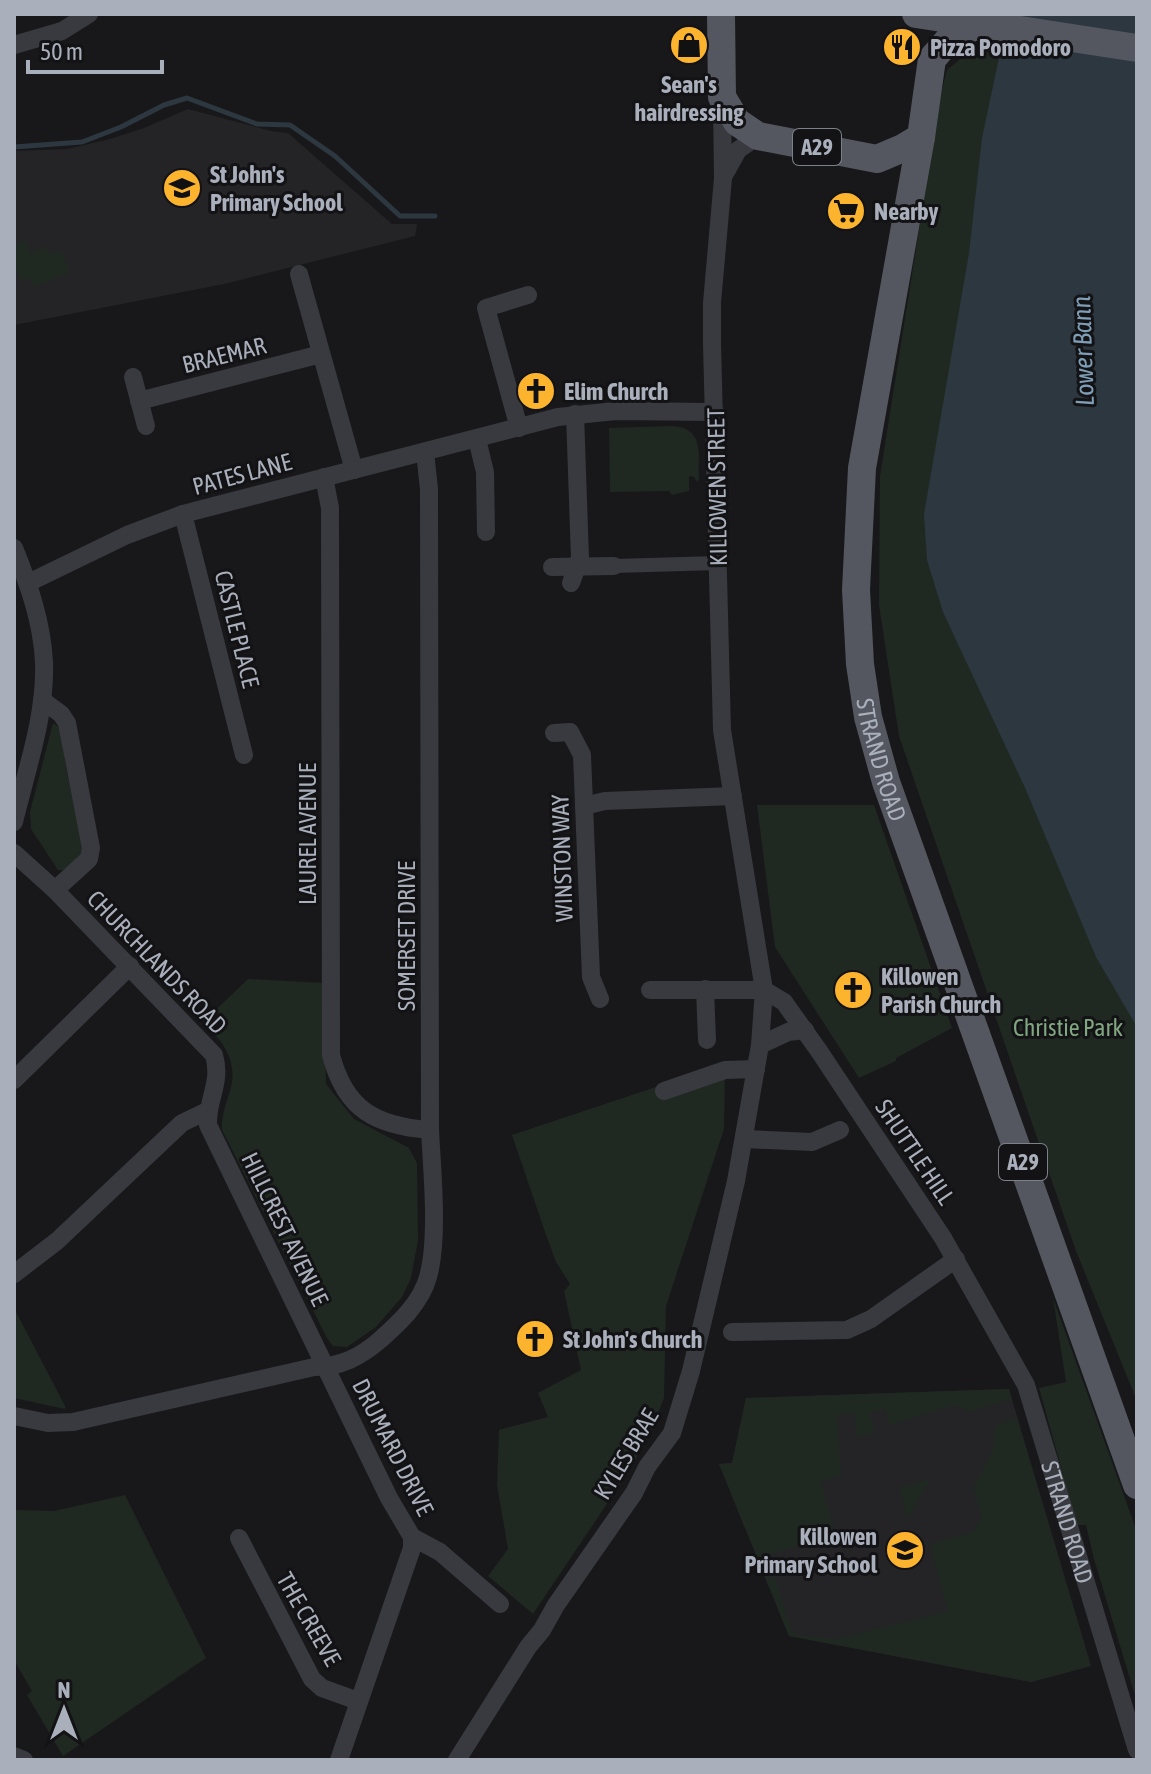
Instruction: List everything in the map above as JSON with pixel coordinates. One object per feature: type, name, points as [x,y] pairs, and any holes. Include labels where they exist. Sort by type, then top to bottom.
[{"type":"main road","name":"KILLOWEN STREET","points":[[721,14],[722,97]]},
{"type":"main road","points":[[914,14],[961,27],[1137,48]]},
{"type":"main road","points":[[914,14],[926,33],[932,59]]},
{"type":"main road","points":[[932,59],[961,27]]},
{"type":"main road","name":"STRAND ROAD","points":[[932,59],[862,468],[856,590],[860,664],[868,717],[886,782],[1137,1485]]},
{"type":"main road","name":"A29","points":[[722,97],[737,122],[758,136],[877,159],[921,137]]},
{"type":"main road","name":"A29","points":[[877,159],[894,181],[906,213]]},
{"type":"street","points":[[14,45],[62,31],[89,14]]},
{"type":"street","name":"KILLOWEN STREET","points":[[722,97],[723,178],[712,303],[722,730],[764,990]]},
{"type":"street","name":"KILLOWEN STREET","points":[[723,178],[738,150],[758,136]]},
{"type":"street","points":[[299,274],[354,470]]},
{"type":"street","points":[[519,428],[486,308],[528,295]]},
{"type":"street","name":"BRAEMAR","points":[[139,401],[321,354]]},
{"type":"street","points":[[133,377],[146,426]]},
{"type":"street","name":"PATES LANE","points":[[28,583],[127,535],[183,514],[575,414],[615,411],[715,412]]},
{"type":"street","points":[[574,575],[580,558],[575,414]]},
{"type":"street","points":[[477,439],[485,472],[486,532]]},
{"type":"street","name":"SOMERSET DRIVE","points":[[325,1367],[336,1367],[367,1351],[404,1319],[428,1279],[433,1207],[430,1130],[429,489],[425,452]]},
{"type":"street","name":"LAUREL AVENUE","points":[[324,477],[330,508],[331,1055],[337,1079],[350,1099],[378,1119],[430,1130]]},
{"type":"street","name":"CASTLE PLACE","points":[[183,514],[244,755]]},
{"type":"street","points":[[14,548],[28,583],[42,640],[44,665],[42,700],[14,822]]},
{"type":"street","points":[[552,567],[574,575],[614,566],[718,563]]},
{"type":"street","points":[[42,700],[61,714],[67,723],[91,848],[89,859],[55,890]]},
{"type":"street","name":"WINSTON WAY","points":[[554,733],[570,732],[582,755],[591,977],[600,999]]},
{"type":"street","points":[[584,806],[605,801],[733,796]]},
{"type":"street","name":"CHURCHLANDS ROAD","points":[[14,853],[55,890],[214,1055],[219,1072],[207,1111]]},
{"type":"street","points":[[14,1080],[130,966]]},
{"type":"street","points":[[705,989],[707,1040]]},
{"type":"street","points":[[650,990],[764,990]]},
{"type":"street","name":"SHUTTLE HILL","points":[[764,990],[784,1002],[805,1030],[956,1259],[981,1303]]},
{"type":"street","name":"KYLES BRAE","points":[[457,1760],[528,1647],[672,1433],[719,1257],[744,1139],[760,1045],[764,990]]},
{"type":"street","points":[[760,1045],[788,1032],[805,1030]]},
{"type":"street","points":[[664,1091],[725,1070],[756,1069]]},
{"type":"street","points":[[14,1274],[57,1241],[182,1123],[207,1111]]},
{"type":"street","name":"HILLCREST AVENUE","points":[[207,1111],[208,1125],[215,1141],[325,1367]]},
{"type":"street","points":[[744,1139],[812,1142],[840,1130]]},
{"type":"street","points":[[732,1332],[847,1330],[871,1319],[956,1259]]},
{"type":"street","name":"STRAND ROAD","points":[[981,1303],[1026,1385],[1137,1750]]},
{"type":"street","name":"DRUMARD DRIVE","points":[[14,1416],[48,1423],[73,1422],[325,1367],[389,1498],[412,1537],[412,1548],[339,1760]]},
{"type":"street","points":[[412,1537],[440,1552],[500,1604]]},
{"type":"street","name":"THE CREEVE","points":[[239,1538],[312,1679],[322,1688],[358,1701]]},
{"type":"street","points":[[14,1756],[24,1760]]},
{"type":"shaded area","name":"St John's Primary School","points":[[188,109],[288,133],[392,224],[417,224],[415,236],[224,284],[14,325],[14,151],[67,149],[110,139]]},
{"type":"shaded area","name":"Killowen Primary School","points":[[1009,1389],[1091,1666],[1031,1682],[789,1636],[719,1464],[732,1463],[746,1398]]},
{"type":"green space","name":"Christie Park","points":[[982,41],[1006,46],[1137,973],[1137,1401],[1076,1251],[899,736],[879,605],[880,476],[940,98],[947,70]]},
{"type":"green space","points":[[25,240],[30,253],[46,247],[49,254],[61,250],[70,273],[33,287],[30,278],[21,281],[14,264],[14,241],[16,244]]},
{"type":"green space","points":[[672,426],[690,432],[698,444],[699,479],[697,482],[689,476],[689,491],[672,495],[669,491],[610,492],[609,428]]},
{"type":"green space","points":[[53,723],[60,728],[83,845],[82,856],[64,870],[58,870],[31,829],[30,812]]},
{"type":"green space","points":[[757,805],[874,805],[952,1028],[896,1058],[896,1061],[859,1078],[775,947]]},
{"type":"green space","points":[[248,979],[324,983],[326,1084],[354,1119],[409,1148],[417,1163],[418,1240],[411,1278],[402,1297],[376,1327],[347,1347],[333,1346],[327,1338],[222,1130],[232,1080],[231,1061],[223,1045],[203,1022]]},
{"type":"green space","points":[[725,1064],[724,1129],[666,1306],[664,1398],[649,1436],[627,1474],[533,1614],[488,1576],[508,1549],[497,1485],[499,1430],[548,1417],[538,1393],[581,1370],[564,1291],[570,1284],[556,1262],[512,1135]]},
{"type":"green space","points":[[1053,1298],[1137,1532],[1137,1702],[1086,1525],[1077,1525],[1039,1388],[1066,1382]]},
{"type":"green space","points":[[14,1308],[65,1406],[65,1409],[14,1398]]},
{"type":"green space","points":[[1009,1389],[1012,1399],[968,1412],[956,1405],[890,1425],[885,1409],[870,1413],[875,1433],[856,1437],[855,1413],[837,1414],[841,1475],[821,1482],[836,1534],[768,1555],[793,1634],[834,1639],[948,1611],[931,1550],[935,1542],[973,1532],[982,1516],[973,1488],[991,1453],[994,1431],[999,1424],[1017,1418],[1091,1666],[1031,1682],[789,1636],[719,1464],[732,1463],[746,1398]]},
{"type":"green space","points":[[930,1479],[908,1518],[899,1488]]},
{"type":"green space","points":[[125,1495],[206,1658],[63,1756],[27,1695],[32,1691],[14,1660],[14,1510],[54,1511]]},
{"type":"water","name":"Lower Bann","points":[[1012,14],[1137,14],[1137,1027],[1096,957],[1026,790],[943,612],[927,560],[924,514],[969,253],[982,138],[1000,53]]},
{"type":"waterway","points":[[14,147],[82,142],[164,105],[187,98],[257,124],[290,125],[335,156],[400,216],[435,216]]},
{"type":"place","name":"Sean's hairdressing","points":[[689,45]]},
{"type":"place","name":"Pizza Pomodoro","points":[[902,47]]},
{"type":"place","name":"St John's Primary School","points":[[182,188]]},
{"type":"place","name":"Nearby","points":[[846,211]]},
{"type":"place","name":"Elim Church","points":[[536,391]]},
{"type":"place","name":"Killowen Parish Church","points":[[853,990]]},
{"type":"place","name":"St John's Church","points":[[535,1339]]},
{"type":"place","name":"Killowen Primary School","points":[[905,1550]]}]
